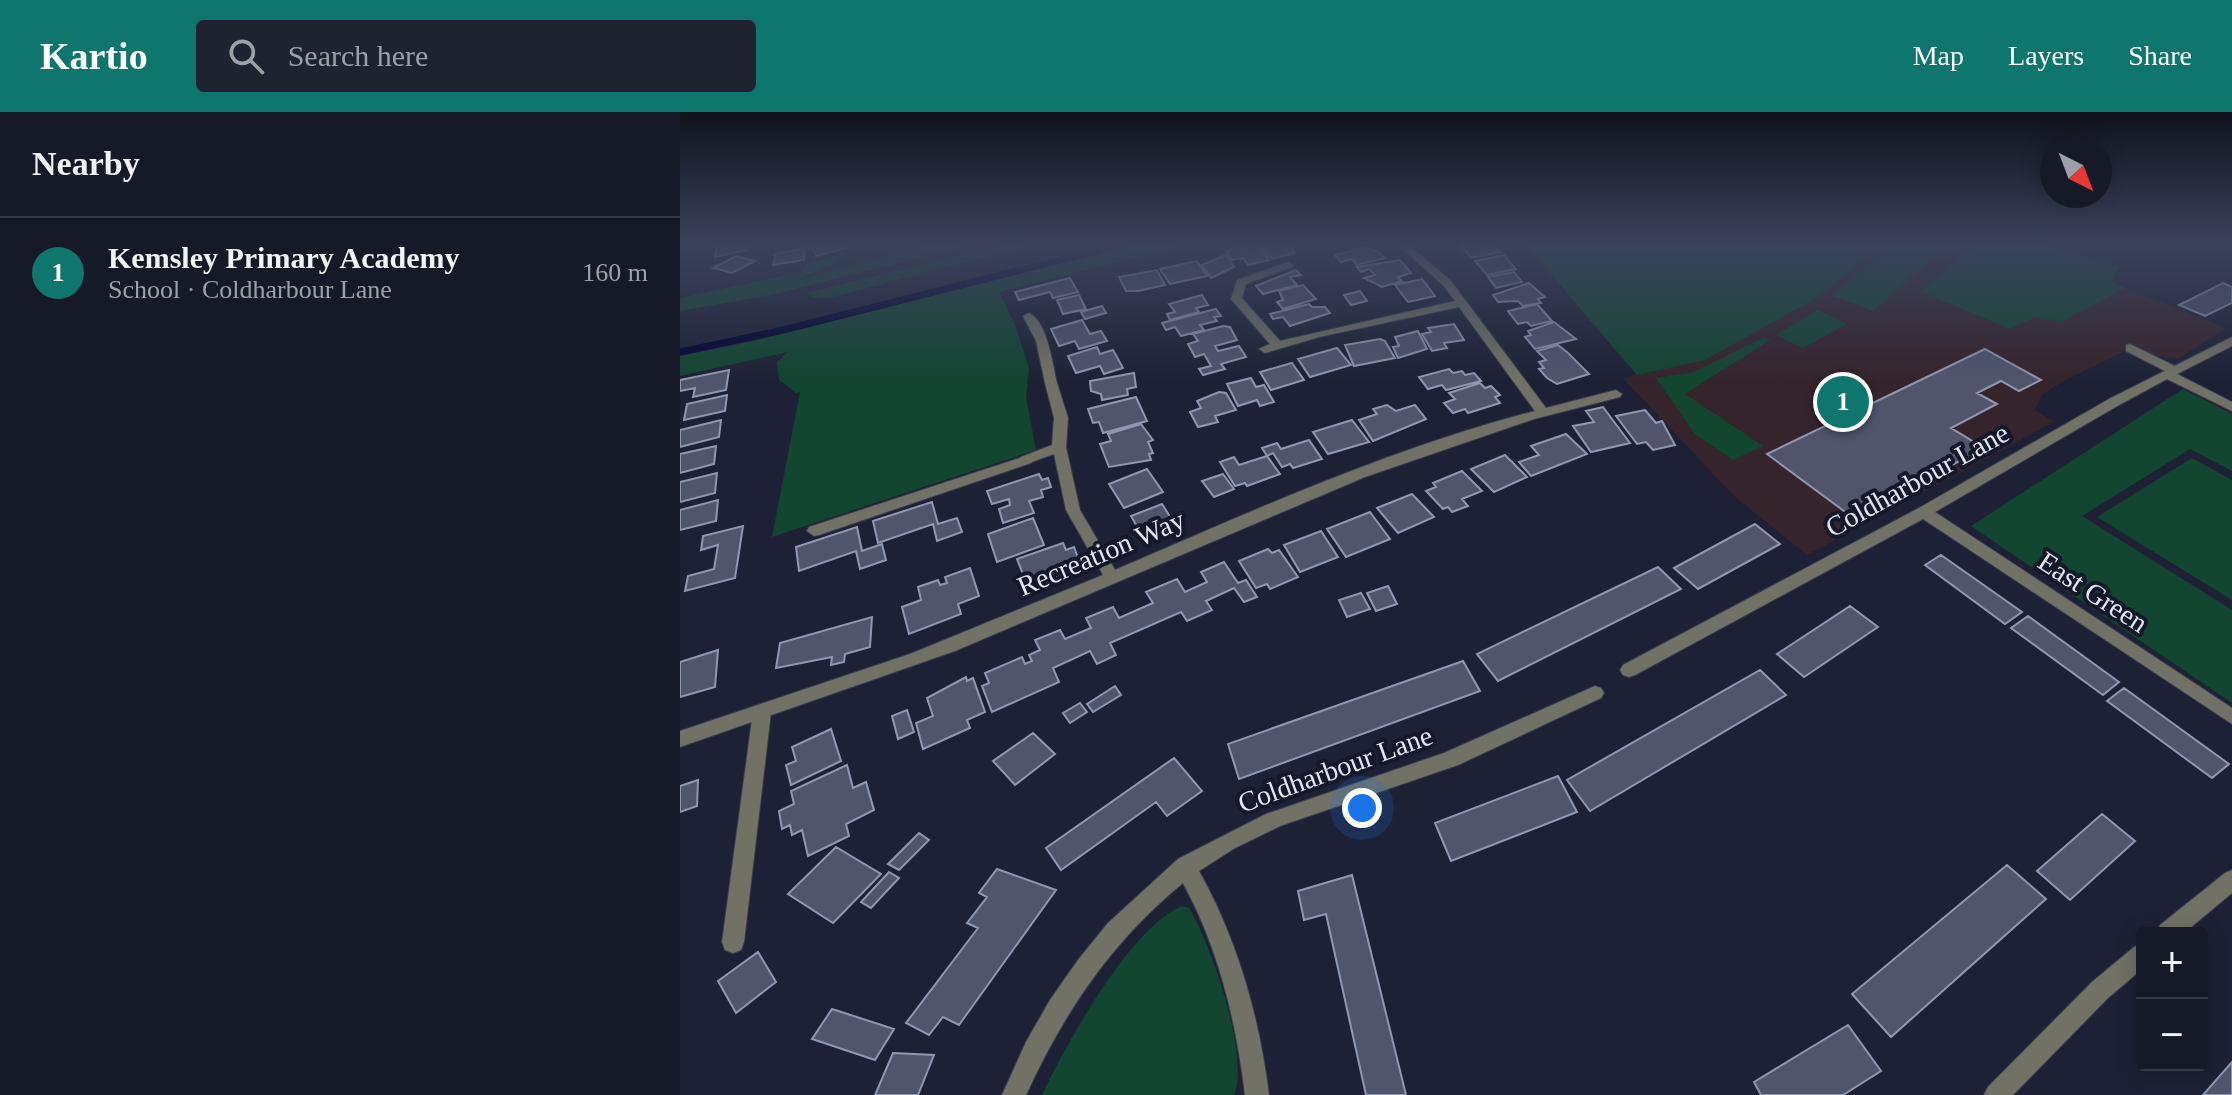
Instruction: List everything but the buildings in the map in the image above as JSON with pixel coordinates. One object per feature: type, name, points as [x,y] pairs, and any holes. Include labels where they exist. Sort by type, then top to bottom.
[{"type":"street","points":[[1239,290],[1237,299],[1272,347],[1317,334],[1460,303]]},
{"type":"street","points":[[1451,290],[1542,411]]},
{"type":"street","points":[[1029,316],[1031,327],[1043,343],[1043,356],[1061,418],[1059,447],[1073,510],[1111,576]]},
{"type":"street","name":"Coldharbour Lane","points":[[1629,670],[1924,512],[2232,341]]},
{"type":"street","points":[[2130,348],[2232,407]]},
{"type":"street","name":"Recreation Way","points":[[680,739],[949,645],[1342,482],[1542,411],[1616,394]]},
{"type":"street","points":[[814,531],[1059,447]]},
{"type":"street","name":"East Green","points":[[1924,512],[2232,717]]},
{"type":"street","name":"Coldharbour Lane","points":[[1014,1095],[1051,1018],[1091,956],[1144,900],[1185,866],[1271,820],[1449,760],[1595,693]]},
{"type":"street","points":[[733,942],[762,712]]},
{"type":"street","points":[[1185,866],[1200,891],[1243,1003],[1257,1095]]},
{"type":"street","points":[[2175,927],[2232,880]]},
{"type":"street","points":[[1996,1095],[2100,990],[2136,960]]},
{"type":"shaded area","points":[[1564,290],[2132,290],[2226,328],[2178,359],[2125,351],[2063,381],[2042,395],[2035,410],[2054,422],[1807,555],[1733,495],[1624,379],[1636,374]]},
{"type":"green space","points":[[718,290],[791,290],[680,311],[680,298]]},
{"type":"green space","points":[[860,290],[829,298],[813,298],[806,293]]},
{"type":"green space","points":[[955,290],[1007,290],[967,300],[999,292],[1015,325],[1029,368],[1026,397],[1036,450],[772,537],[800,392],[796,393],[779,380],[777,362],[788,352],[680,376],[680,356],[754,341]]},
{"type":"green space","points":[[1564,290],[1827,290],[1705,360],[1637,375]]},
{"type":"green space","points":[[1840,290],[1897,290],[1873,311],[1833,296]]},
{"type":"green space","points":[[2121,290],[2061,322],[2035,317],[2010,329],[1921,292]]},
{"type":"green space","points":[[1818,310],[1847,324],[1803,348],[1776,335]]},
{"type":"green space","points":[[1765,337],[1770,340],[1685,394],[1763,446],[1733,460],[1695,434],[1656,378],[1694,372]]},
{"type":"green space","points":[[2183,389],[2232,414],[2232,471],[2190,449],[2082,516],[2232,610],[2232,703],[1971,526]]},
{"type":"green space","points":[[2192,458],[2232,480],[2232,600],[2097,517]]},
{"type":"green space","points":[[1182,906],[1189,908],[1198,925],[1226,1000],[1237,1054],[1238,1077],[1234,1095],[1042,1095],[1083,1019],[1121,962],[1162,918]]},
{"type":"waterway","points":[[680,352],[942,290]]},
{"type":"place","name":"Kemsley Primary Academy","points":[[1843,402]]}]
